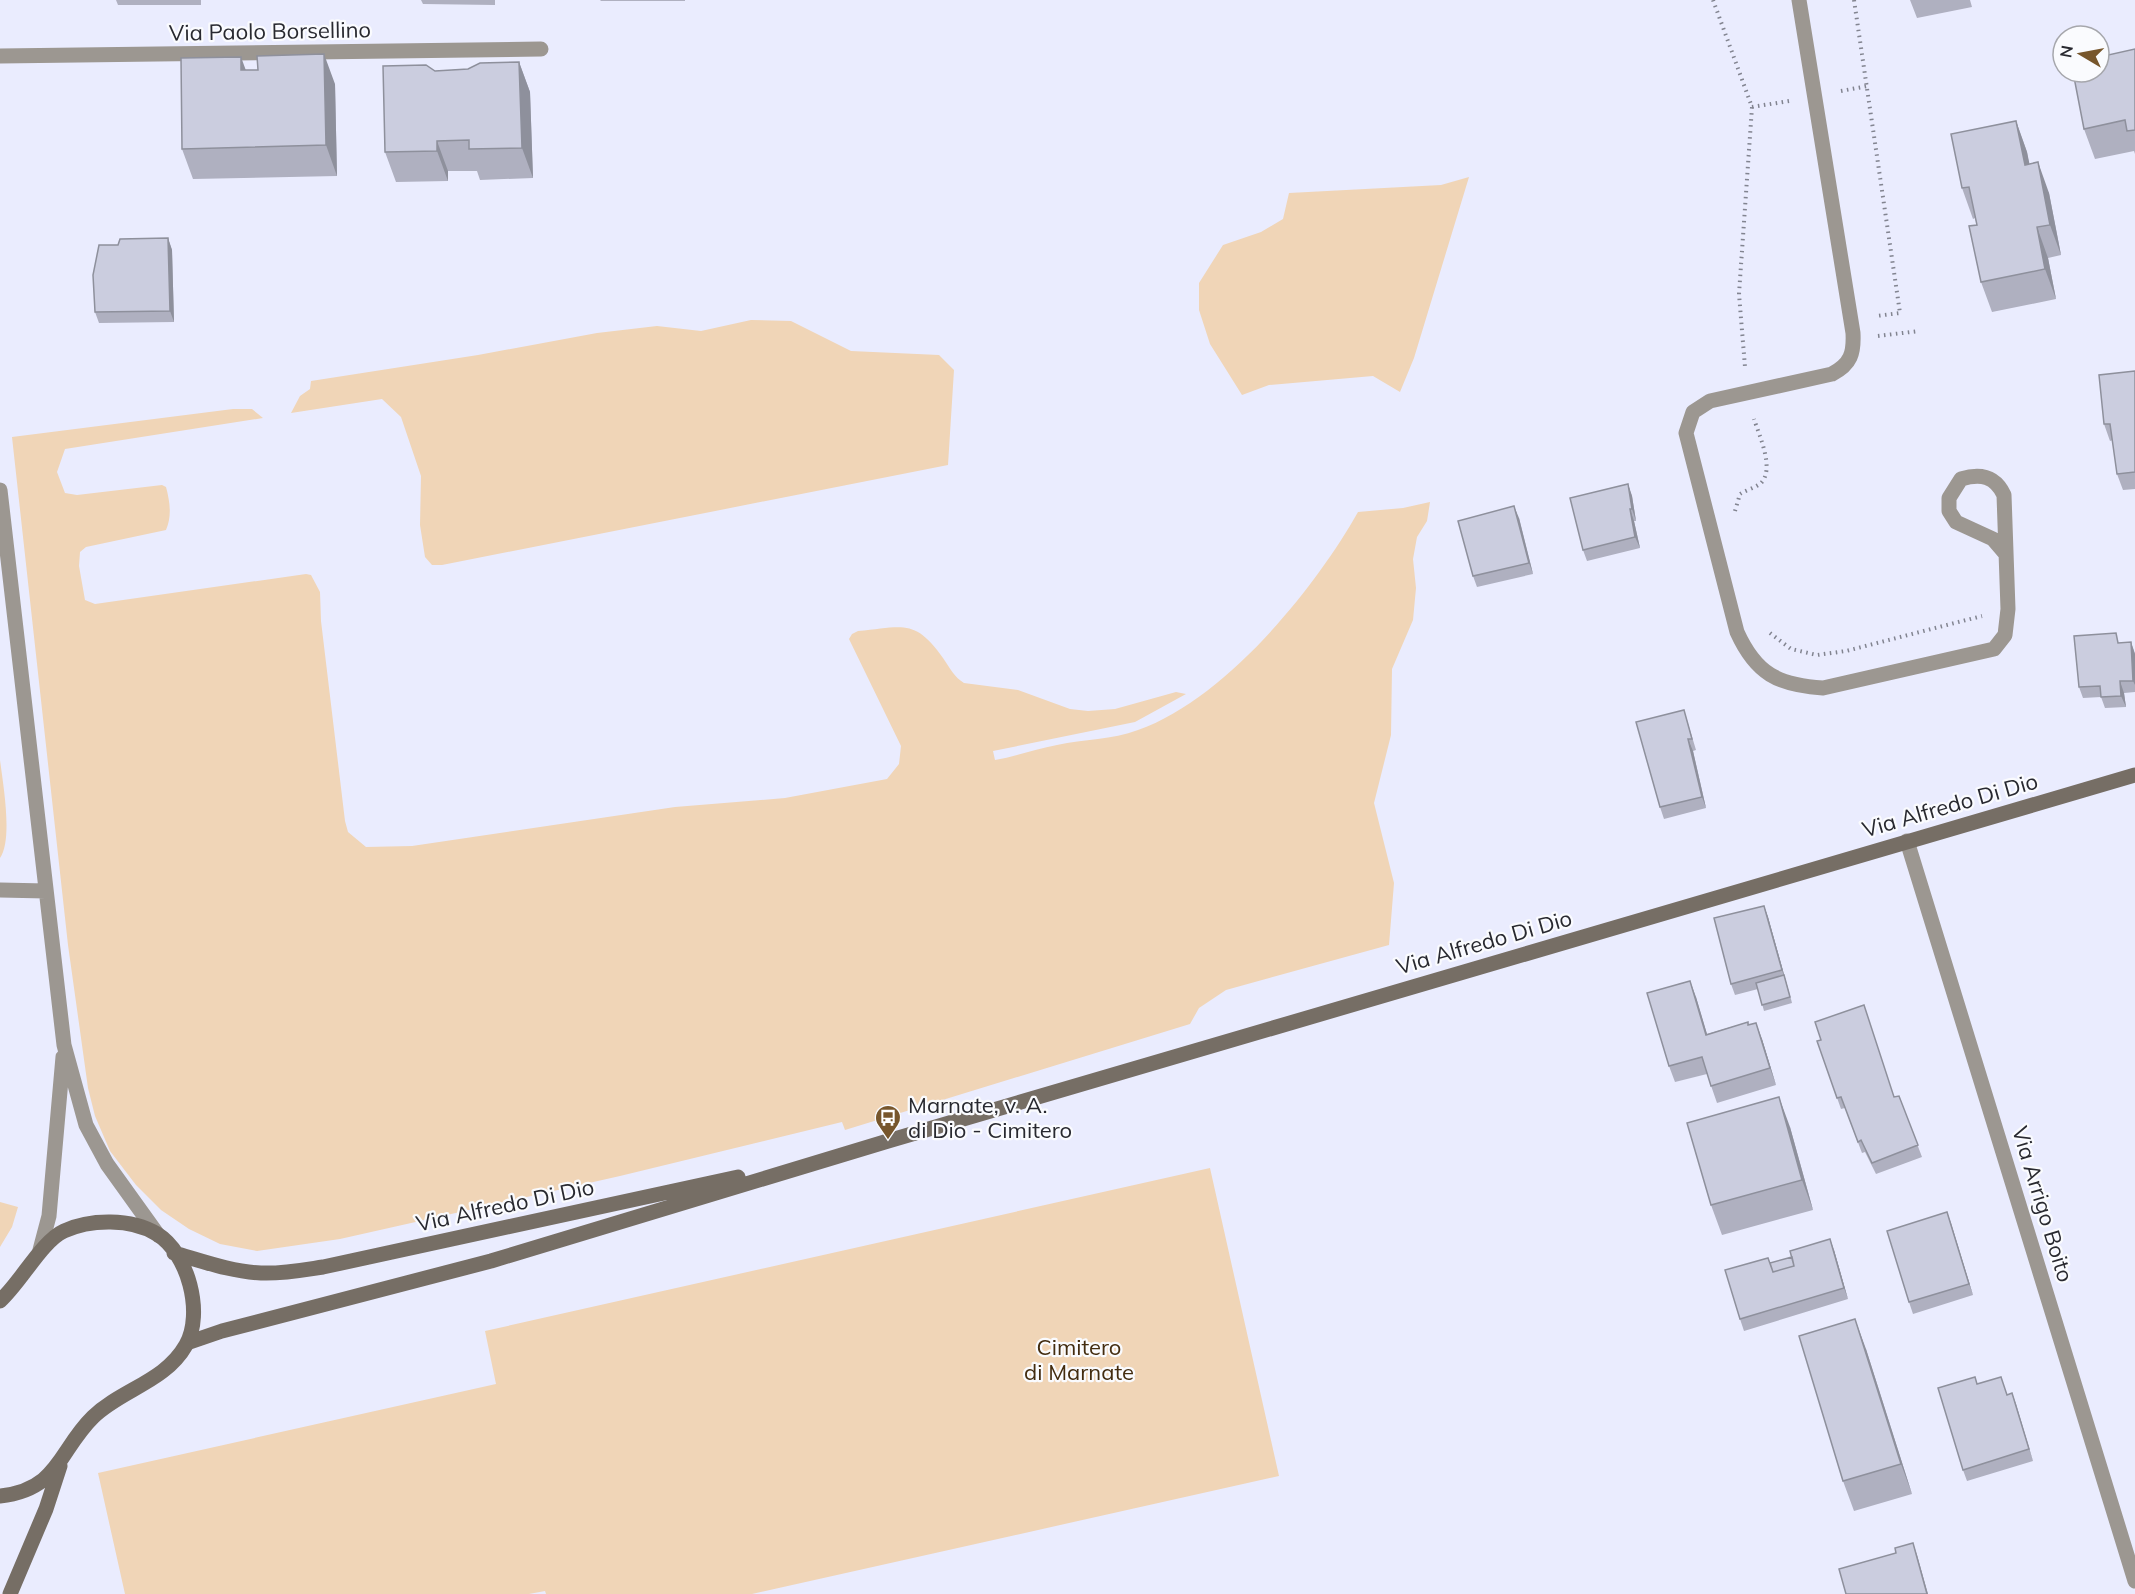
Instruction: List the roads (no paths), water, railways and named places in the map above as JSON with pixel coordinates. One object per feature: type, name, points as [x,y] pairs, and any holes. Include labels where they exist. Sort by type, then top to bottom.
[{"type":"main road","name":"Via Alfredo Di Dio","points":[[187,1343],[222,1331],[491,1262],[846,1154],[2135,775]]},
{"type":"main road","name":"Via Alfredo Di Dio","points":[[174,1252],[231,1269],[261,1273],[323,1267],[846,1154]]},
{"type":"main road","points":[[0,1301],[27,1272],[40,1250],[61,1232],[89,1224],[123,1223],[158,1235],[174,1252],[191,1283],[193,1314],[187,1343],[174,1362],[154,1379],[114,1401],[93,1417],[61,1464],[46,1509],[10,1594]]},
{"type":"main road","points":[[0,1496],[33,1487],[61,1464]]},
{"type":"street","points":[[1799,0],[1853,333],[1854,352],[1845,367],[1832,374],[1710,401],[1693,412],[1686,433],[1737,632],[1747,654],[1769,676],[1796,686],[1822,688],[1994,649],[2004,635],[2008,609],[2004,495],[1999,484],[1988,476],[1974,475],[1961,479],[1953,488],[1949,498],[1949,511],[1956,522],[1993,539],[2005,553]]},
{"type":"street","name":"Via Paolo Borsellino","points":[[0,56],[541,49]]},
{"type":"street","points":[[0,490],[64,1045],[86,1125],[107,1164],[158,1235]]},
{"type":"street","name":"Via Arrigo Boito","points":[[1907,841],[2135,1581]]},
{"type":"street","points":[[0,890],[46,891]]},
{"type":"street","points":[[40,1250],[49,1216],[64,1045]]},
{"type":"place","name":"Marnate, v. A. di Dio - Cimitero","points":[[888,1141]]},
{"type":"park label","name":"Cimitero di Marnate","points":[[1079,1360]]}]
